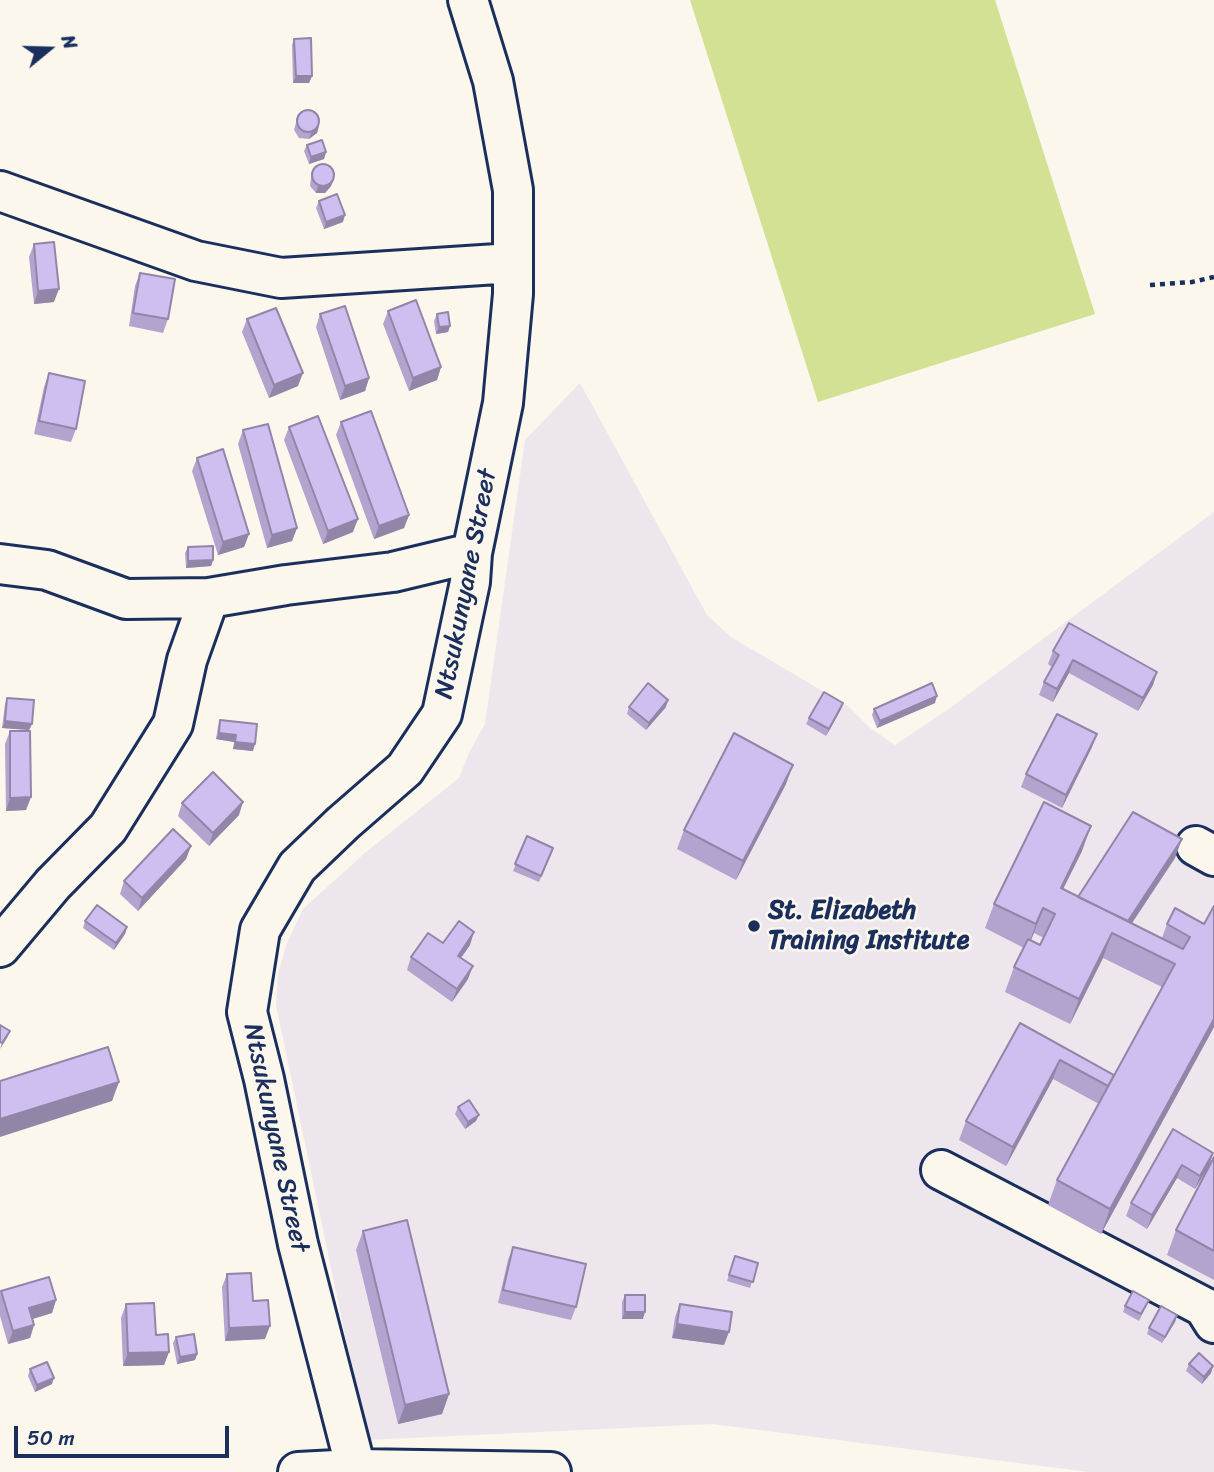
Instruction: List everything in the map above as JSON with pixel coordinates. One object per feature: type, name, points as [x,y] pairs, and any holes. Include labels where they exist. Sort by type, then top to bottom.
[{"type":"street","name":"Ntsukunyane Street","points":[[356,1469],[298,1244],[264,1079],[247,1012],[260,930],[297,867],[405,769],[442,714],[503,403],[513,295],[513,190],[494,81],[468,0]]},
{"type":"street","points":[[0,191],[197,261],[281,278],[513,263]]},
{"type":"street","points":[[0,564],[47,570],[126,599],[209,598],[393,572],[472,553]]},
{"type":"street","points":[[0,947],[53,884],[108,828],[173,723],[187,660],[209,598]]},
{"type":"street","points":[[941,1170],[1204,1307],[1214,1323]]},
{"type":"street","points":[[298,1472],[356,1469],[551,1472]]},
{"type":"path","points":[[1150,285],[1192,282],[1214,277]]},
{"type":"shaded area","name":"St. Elizabeth Training Institute","points":[[580,383],[707,615],[731,637],[848,706],[870,728],[895,745],[950,708],[1214,512],[1214,1472],[1089,1472],[712,1424],[367,1440],[276,1005],[278,974],[287,943],[303,909],[366,852],[459,778],[485,724],[525,440]]},
{"type":"green space","points":[[690,0],[995,0],[1095,314],[818,402]]},
{"type":"building","points":[[311,38],[312,76],[296,76],[294,39]]},
{"type":"building","points":[[308,110],[316,113],[319,121],[316,129],[308,132],[300,129],[297,121],[300,113]]},
{"type":"building","points":[[322,140],[326,152],[311,157],[307,145]]},
{"type":"building","points":[[323,164],[331,167],[334,175],[331,183],[323,186],[315,183],[312,175],[315,167]]},
{"type":"building","points":[[337,194],[345,215],[326,222],[319,201]]},
{"type":"building","points":[[54,242],[59,289],[38,291],[34,244]]},
{"type":"building","points":[[140,273],[175,279],[168,319],[133,313]]},
{"type":"building","points":[[416,300],[441,367],[413,378],[388,311]]},
{"type":"building","points":[[345,306],[369,378],[345,386],[320,314]]},
{"type":"building","points":[[276,308],[303,373],[274,385],[247,319]]},
{"type":"building","points":[[448,312],[450,326],[439,327],[437,314]]},
{"type":"building","points":[[49,373],[85,381],[76,429],[39,421]]},
{"type":"building","points":[[371,411],[409,515],[379,526],[341,422]]},
{"type":"building","points":[[318,416],[358,519],[328,531],[289,427]]},
{"type":"building","points":[[268,424],[297,528],[272,535],[243,430]]},
{"type":"building","points":[[223,449],[249,534],[223,542],[197,458]]},
{"type":"building","points":[[213,546],[213,560],[188,561],[188,547]]},
{"type":"building","points":[[1069,623],[1157,672],[1143,698],[1073,660],[1057,689],[1044,682],[1059,655],[1053,651]]},
{"type":"building","points":[[648,683],[668,700],[649,723],[629,707]]},
{"type":"building","points":[[932,683],[937,696],[880,721],[874,709]]},
{"type":"building","points":[[824,692],[843,703],[829,729],[809,718]]},
{"type":"building","points":[[7,698],[34,700],[32,724],[5,721]]},
{"type":"building","points":[[1057,714],[1097,734],[1066,795],[1026,774]]},
{"type":"building","points":[[220,720],[257,724],[255,744],[235,742],[236,735],[219,733]]},
{"type":"building","points":[[10,731],[30,731],[31,797],[10,798]]},
{"type":"building","points":[[734,733],[793,765],[743,861],[684,830]]},
{"type":"building","points":[[213,772],[243,802],[213,833],[182,803]]},
{"type":"building","points":[[1044,802],[1091,826],[1061,888],[1183,949],[1190,937],[1167,924],[1175,908],[1204,924],[1214,906],[1214,1019],[1110,1209],[1057,1180],[1175,964],[1112,933],[1079,999],[1014,967],[1028,939],[1040,945],[1055,914],[1043,908],[1036,924],[994,904]]},
{"type":"building","points":[[1133,812],[1182,839],[1128,921],[1078,897]]},
{"type":"building","points":[[173,829],[191,846],[142,898],[124,881]]},
{"type":"building","points":[[527,836],[553,848],[541,876],[515,864]]},
{"type":"building","points":[[97,905],[127,927],[116,943],[85,921]]},
{"type":"building","points":[[459,921],[474,932],[458,956],[473,966],[457,989],[411,957],[428,933],[443,943]]},
{"type":"building","points":[[1020,1023],[1114,1075],[1108,1086],[1060,1060],[1013,1147],[966,1121]]},
{"type":"building","points":[[0,1025],[10,1031],[2,1043],[0,1042]]},
{"type":"building","points":[[108,1047],[119,1082],[0,1119],[0,1081]]},
{"type":"building","points":[[469,1100],[479,1115],[468,1122],[458,1107]]},
{"type":"building","points":[[1173,1129],[1213,1153],[1200,1176],[1182,1165],[1152,1215],[1131,1203]]},
{"type":"building","points":[[1214,1157],[1214,1251],[1176,1230]]},
{"type":"building","points":[[407,1220],[449,1394],[405,1405],[363,1231]]},
{"type":"building","points":[[513,1247],[586,1264],[576,1307],[503,1290]]},
{"type":"building","points":[[735,1256],[758,1263],[753,1282],[729,1275]]},
{"type":"building","points":[[251,1273],[253,1301],[268,1300],[270,1326],[229,1328],[227,1274]]},
{"type":"building","points":[[49,1277],[56,1300],[29,1308],[34,1325],[13,1331],[1,1291]]},
{"type":"building","points":[[1133,1291],[1149,1300],[1141,1314],[1125,1306]]},
{"type":"building","points":[[625,1295],[645,1295],[645,1312],[625,1312]]},
{"type":"building","points":[[154,1303],[156,1335],[168,1334],[169,1352],[128,1353],[126,1304]]},
{"type":"building","points":[[680,1304],[732,1312],[729,1332],[677,1324]]},
{"type":"building","points":[[1161,1306],[1177,1315],[1165,1337],[1149,1328]]},
{"type":"building","points":[[194,1334],[197,1354],[180,1357],[176,1337]]},
{"type":"building","points":[[1199,1353],[1213,1366],[1204,1377],[1189,1364]]},
{"type":"building","points":[[47,1362],[54,1378],[37,1385],[30,1369]]},
{"type":"place","name":"St. Elizabeth Training Institute","points":[[754,926]]}]
